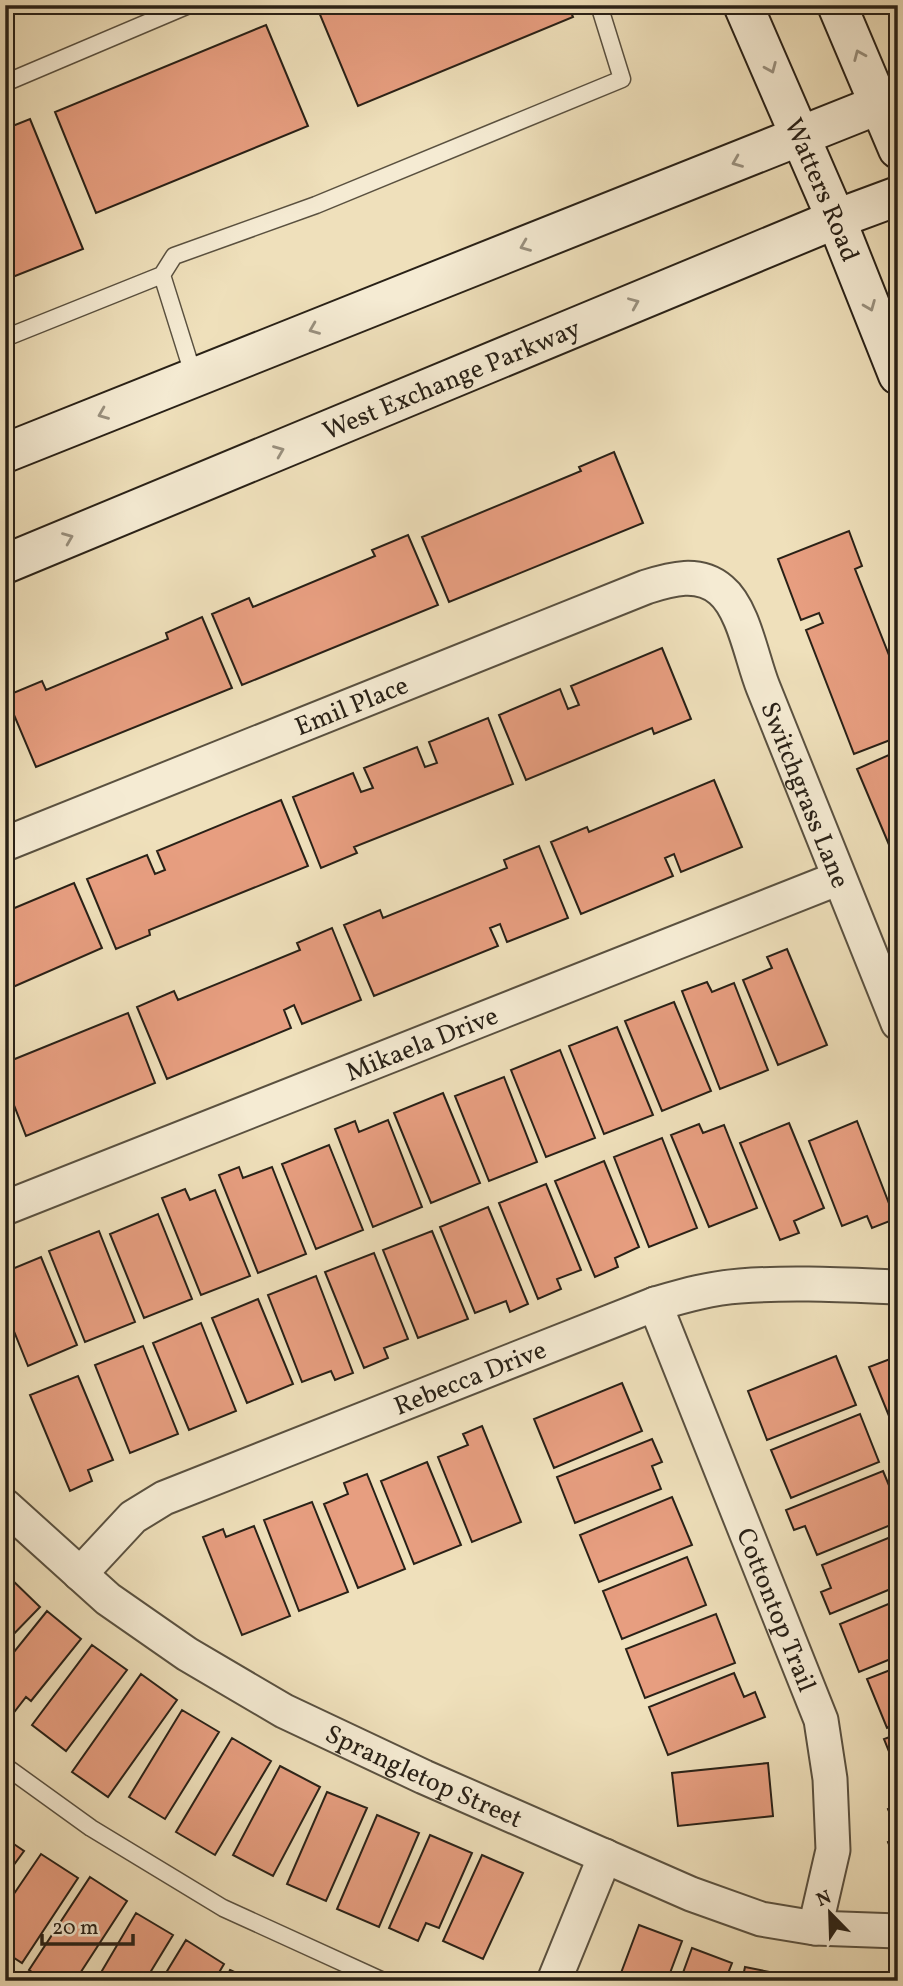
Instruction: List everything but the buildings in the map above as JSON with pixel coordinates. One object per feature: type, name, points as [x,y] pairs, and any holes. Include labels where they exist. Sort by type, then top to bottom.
[{"type":"main road","name":"Watters Road","points":[[744,5],[836,219],[898,375]]},
{"type":"main road","points":[[837,5],[889,100],[898,149]]},
{"type":"main road","points":[[5,453],[889,100]]},
{"type":"main road","name":"West Exchange Parkway","points":[[5,564],[836,219],[898,196]]},
{"type":"street","name":"Emil Place","points":[[5,844],[646,587],[673,578],[701,578]]},
{"type":"street","name":"Switchgrass Lane","points":[[701,578],[722,591],[737,612],[758,674],[898,1023]]},
{"type":"street","name":"Mikaela Drive","points":[[5,1208],[839,878]]},
{"type":"street","name":"Rebecca Drive","points":[[80,1574],[134,1517],[164,1499],[655,1304],[702,1291],[739,1286],[831,1284],[898,1287]]},
{"type":"street","name":"Cottontop Trail","points":[[655,1304],[821,1720],[830,1779],[833,1850],[815,1928]]},
{"type":"street","name":"Sprangletop Street","points":[[5,1506],[108,1599],[187,1654],[284,1711],[424,1777],[691,1894],[749,1915],[815,1928],[898,1931]]},
{"type":"street","points":[[554,1981],[605,1856]]},
{"type":"lane","points":[[5,83],[189,5]]},
{"type":"lane","points":[[5,338],[162,275],[174,256],[316,205],[622,79],[599,5]]},
{"type":"lane","points":[[162,275],[194,377]]},
{"type":"lane","points":[[5,1766],[91,1828],[223,1908],[383,1981]]}]
